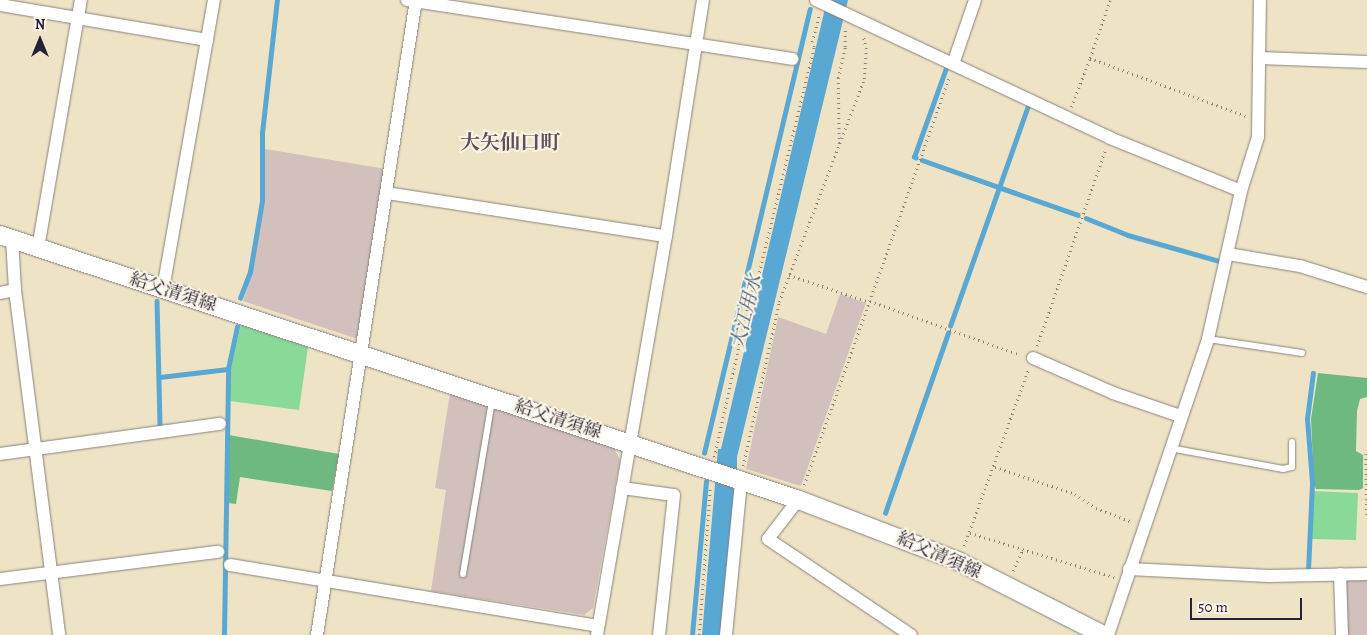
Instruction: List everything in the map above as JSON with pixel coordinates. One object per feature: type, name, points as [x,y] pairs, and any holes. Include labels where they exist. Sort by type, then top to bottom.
[{"type":"main road","name":"給父清須線","points":[[6,237],[630,443],[909,540],[1006,586],[1102,635]]},
{"type":"street","points":[[38,248],[81,0]]},
{"type":"street","points":[[163,289],[214,0]]},
{"type":"street","points":[[317,635],[362,354],[413,0],[793,59]]},
{"type":"street","points":[[230,565],[598,630],[666,236],[703,0]]},
{"type":"street","points":[[953,64],[976,0]]},
{"type":"street","points":[[1108,635],[1169,447],[1208,338],[1241,191],[1258,137],[1260,0]]},
{"type":"street","points":[[821,2],[1066,117],[1191,173],[1241,191]]},
{"type":"street","points":[[0,5],[207,40]]},
{"type":"street","points":[[1259,58],[1367,62]]},
{"type":"street","points":[[386,193],[666,236]]},
{"type":"street","points":[[6,237],[15,290],[59,635]]},
{"type":"street","points":[[1228,254],[1300,266],[1367,287]]},
{"type":"street","points":[[0,292],[15,290]]},
{"type":"street","points":[[1028,357],[1113,393],[1180,416]]},
{"type":"street","points":[[0,454],[220,424]]},
{"type":"street","points":[[726,635],[740,481]]},
{"type":"street","points":[[622,488],[674,496],[659,635]]},
{"type":"street","points":[[798,500],[768,539],[911,635]]},
{"type":"street","points":[[0,579],[218,552]]},
{"type":"street","points":[[1340,574],[1342,635]]},
{"type":"street","points":[[1127,575],[1270,576],[1367,574]]},
{"type":"lane","points":[[1208,338],[1302,352]]},
{"type":"lane","points":[[463,574],[492,398]]},
{"type":"lane","points":[[1169,447],[1283,469],[1292,467],[1292,442]]},
{"type":"path","points":[[1066,117],[1090,58],[1110,0]]},
{"type":"path","points":[[699,635],[711,471],[750,296],[770,229],[821,2]]},
{"type":"path","points":[[740,481],[778,302],[839,145],[866,68],[863,34],[850,15],[844,31],[845,47],[839,65],[839,145]]},
{"type":"path","points":[[1090,58],[1258,120]]},
{"type":"path","points":[[798,500],[953,64]]},
{"type":"path","points":[[789,275],[1028,357]]},
{"type":"path","points":[[1366,454],[1367,515]]},
{"type":"path","points":[[995,468],[1075,494],[1096,508],[1143,527]]},
{"type":"path","points":[[970,533],[1022,549],[1127,575]]},
{"type":"path","points":[[1006,586],[1022,549]]},
{"type":"shaded area","points":[[265,149],[386,169],[358,339],[243,301],[252,273],[265,201]]},
{"type":"shaded area","points":[[840,294],[866,303],[801,486],[746,469],[778,317],[826,334]]},
{"type":"shaded area","points":[[450,393],[614,448],[620,460],[593,608],[584,615],[431,591],[446,490],[435,488]]},
{"type":"shaded area","points":[[1345,579],[1367,579],[1367,635],[1347,635]]},
{"type":"green space","points":[[241,324],[308,347],[299,410],[230,401],[231,368]]},
{"type":"green space","points":[[1318,373],[1367,378],[1367,397],[1360,399],[1357,411],[1356,451],[1363,455],[1363,488],[1359,490],[1316,489],[1314,485],[1311,419]]},
{"type":"green space","points":[[229,435],[339,454],[332,491],[240,477],[236,504],[228,503]]},
{"type":"green space","points":[[1313,491],[1358,493],[1356,540],[1311,539]]},
{"type":"water","points":[[827,0],[848,0],[737,457],[737,489],[721,635],[702,635],[718,449],[721,449]]},
{"type":"waterway","points":[[240,298],[250,272],[262,201],[262,133],[277,0]]},
{"type":"waterway","name":"大江用水","points":[[704,453],[810,9]]},
{"type":"waterway","points":[[916,158],[914,157],[946,68]]},
{"type":"waterway","points":[[950,326],[1028,106]]},
{"type":"waterway","points":[[922,160],[1078,215]]},
{"type":"waterway","points":[[1086,218],[1128,235],[1219,261]]},
{"type":"waterway","points":[[157,301],[160,428]]},
{"type":"waterway","points":[[224,635],[228,369],[237,327]]},
{"type":"waterway","points":[[885,513],[948,333]]},
{"type":"waterway","points":[[160,377],[228,369]]},
{"type":"waterway","points":[[1308,571],[1312,482],[1307,419],[1313,373]]},
{"type":"waterway","points":[[692,635],[706,482]]},
{"type":"district","name":"大矢仙口町","points":[[510,142]]}]
